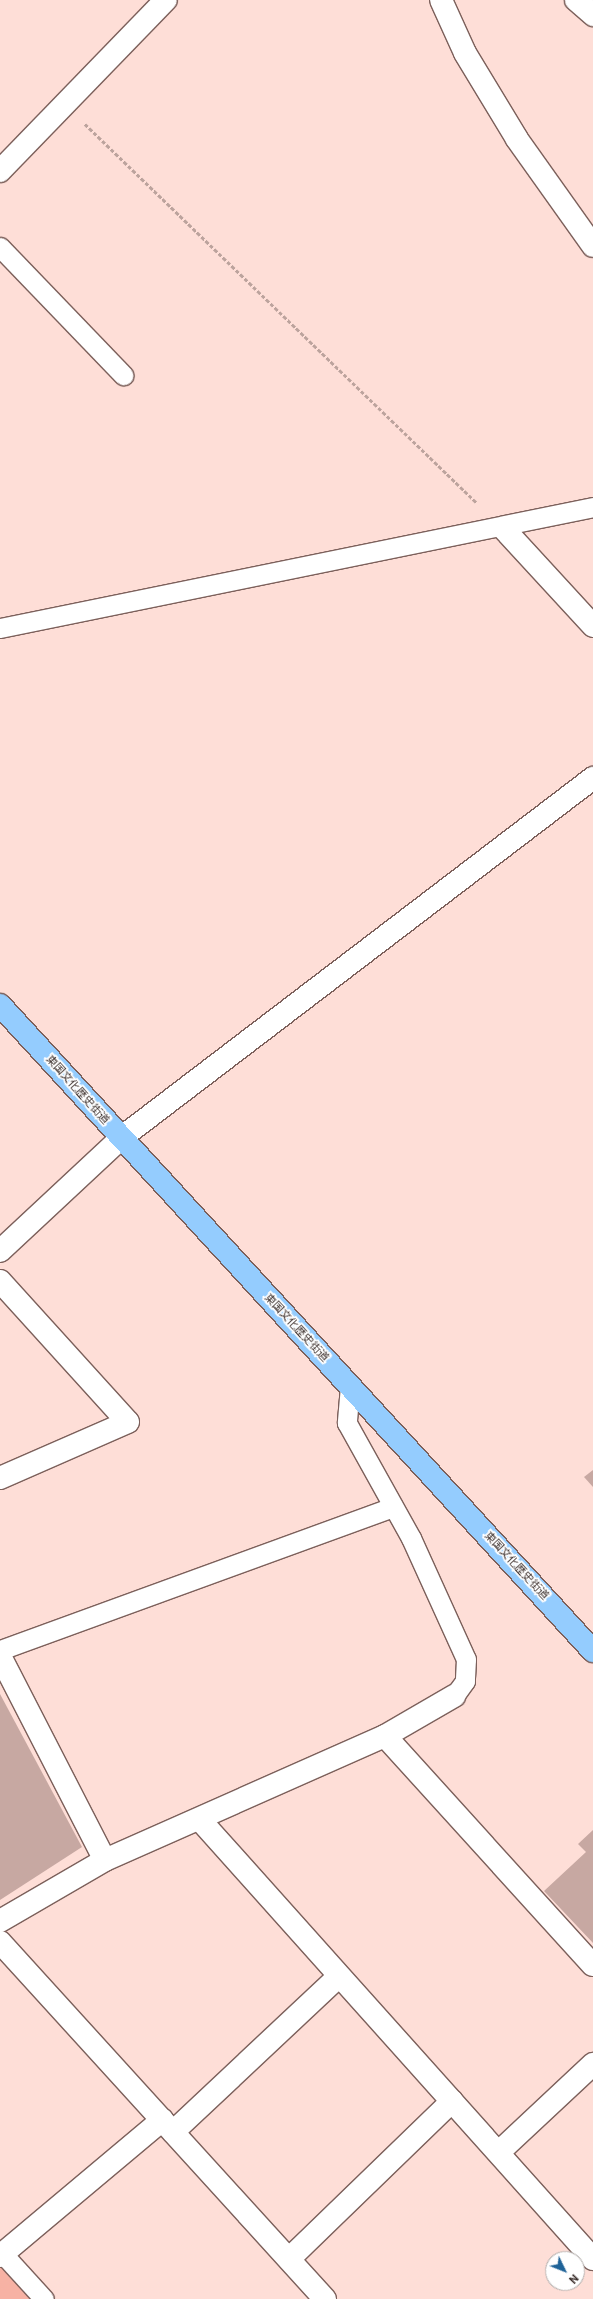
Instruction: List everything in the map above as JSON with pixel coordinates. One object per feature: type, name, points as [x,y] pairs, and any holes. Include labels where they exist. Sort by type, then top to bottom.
[{"type":"highway","name":"東国文化歴史街道","points":[[0,1005],[593,1651]]},
{"type":"street","points":[[0,171],[66,105],[166,0]]},
{"type":"street","points":[[441,0],[465,53],[517,140],[593,246]]},
{"type":"street","points":[[576,0],[593,15]]},
{"type":"street","points":[[503,528],[593,626]]},
{"type":"street","points":[[0,1251],[121,1138],[593,778]]},
{"type":"street","points":[[0,1281],[128,1422],[0,1478]]},
{"type":"street","points":[[0,1656],[105,1860]]},
{"type":"street","points":[[0,1921],[105,1860],[200,1821],[386,1736],[454,1696]]},
{"type":"street","points":[[386,1736],[593,1965]]},
{"type":"street","points":[[200,1821],[338,1977],[499,2152],[593,2259]]},
{"type":"street","points":[[0,1942],[326,2299]]},
{"type":"street","points":[[1,2255],[167,2126],[338,1977]]},
{"type":"street","points":[[499,2152],[593,2064]]},
{"type":"street","points":[[289,2258],[452,2101]]},
{"type":"lane","points":[[0,247],[123,375]]},
{"type":"lane","points":[[0,628],[503,528],[593,507]]},
{"type":"lane","points":[[350,1386],[347,1422],[393,1506],[466,1659],[465,1681],[454,1696]]},
{"type":"lane","points":[[0,1650],[393,1506]]},
{"type":"lane","points":[[1,2255],[44,2299]]},
{"type":"path","points":[[66,105],[503,528]]},
{"type":"shaded area","points":[[0,2256],[44,2299],[0,2299]]},
{"type":"building","points":[[593,1470],[593,1487],[584,1477]]},
{"type":"building","points":[[0,1694],[82,1847],[0,1900]]},
{"type":"building","points":[[593,1830],[593,1943],[544,1891],[586,1852],[578,1844]]}]
